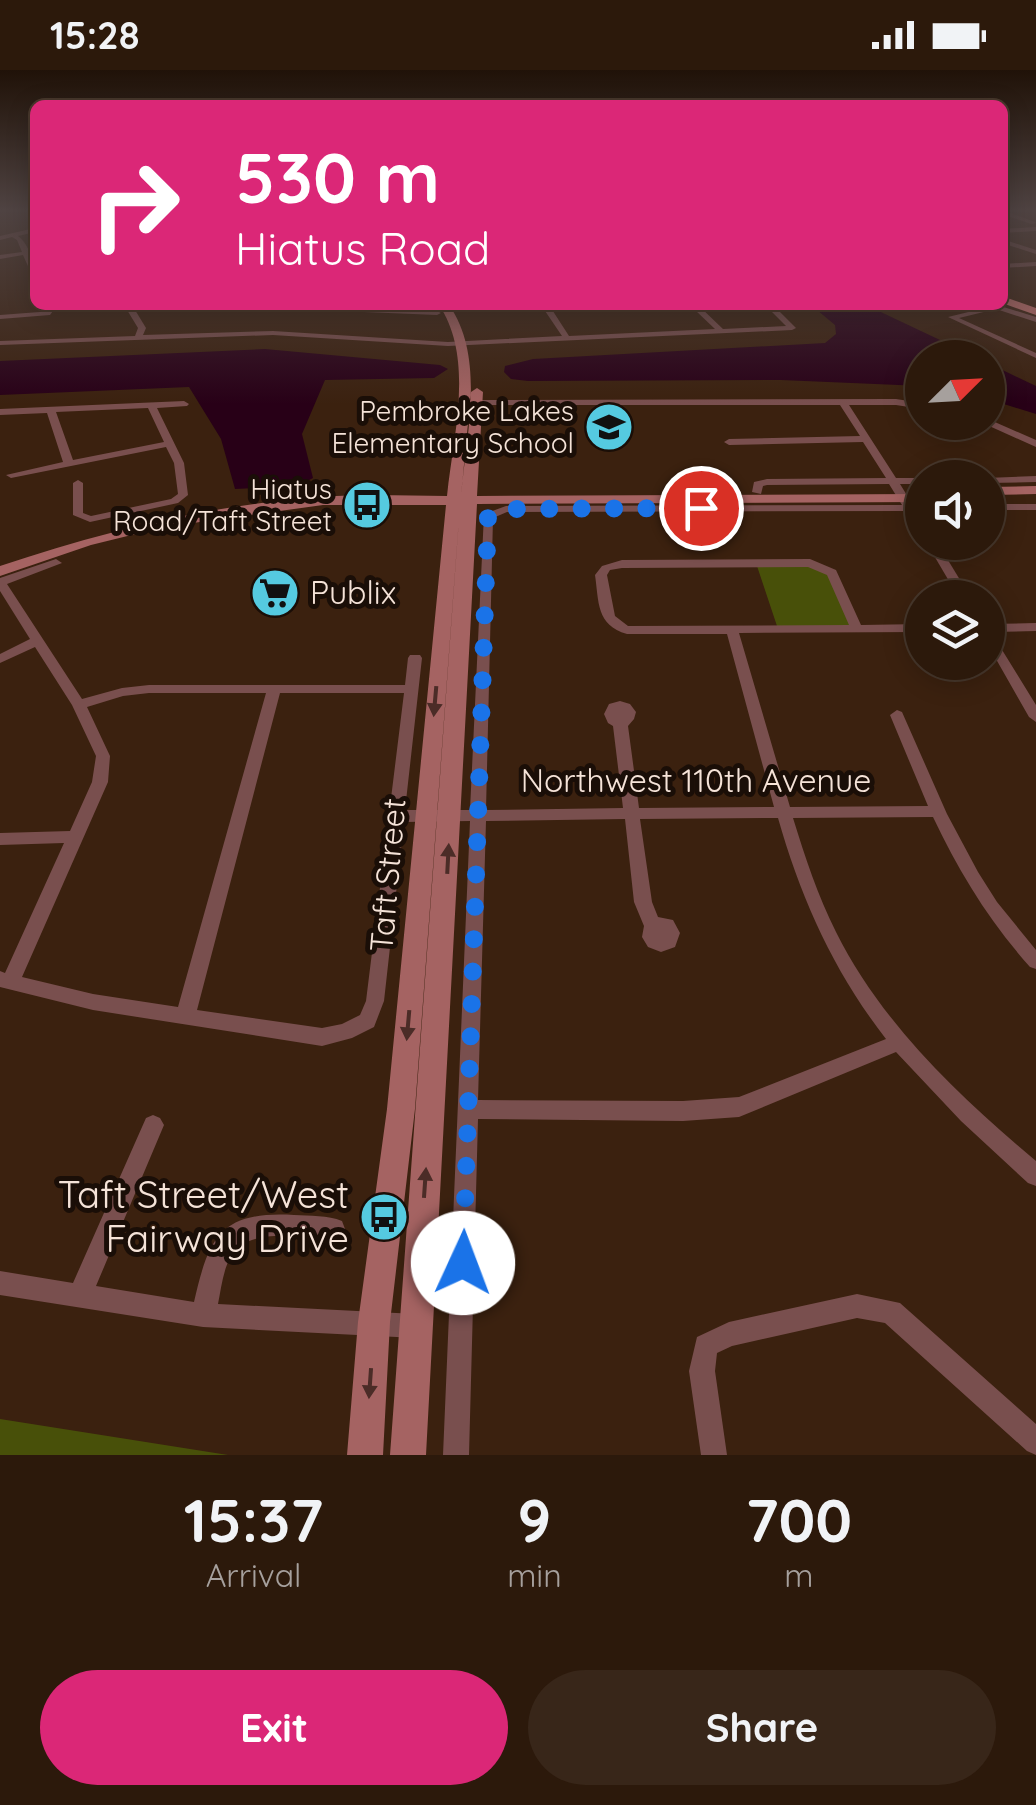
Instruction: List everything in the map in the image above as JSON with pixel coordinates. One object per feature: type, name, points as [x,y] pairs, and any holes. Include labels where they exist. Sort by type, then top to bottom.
[{"type":"main road","points":[[1008,302],[1036,313]]},
{"type":"street","points":[[131,310],[142,328],[138,338]]},
{"type":"street","points":[[273,333],[288,310]]},
{"type":"street","points":[[438,310],[448,344]]},
{"type":"street","name":"Taft Street","points":[[439,310],[470,343]]},
{"type":"street","name":"Taft Street","points":[[408,1455],[438,814],[469,402],[470,343],[458,310]]},
{"type":"street","points":[[548,310],[568,340]]},
{"type":"street","points":[[700,310],[722,333]]},
{"type":"street","points":[[0,317],[138,338],[273,333],[448,344],[792,328],[775,310]]},
{"type":"street","points":[[973,310],[952,317],[1036,356]]},
{"type":"street","points":[[0,343],[53,323]]},
{"type":"street","points":[[469,402],[905,405]]},
{"type":"street","points":[[843,402],[905,488]]},
{"type":"street","points":[[0,412],[184,404]]},
{"type":"street","points":[[0,571],[158,515],[183,495],[171,443],[151,405]]},
{"type":"street","points":[[50,410],[69,464]]},
{"type":"street","points":[[1005,430],[1036,444]]},
{"type":"street","points":[[729,442],[866,439]]},
{"type":"street","points":[[11,475],[171,443]]},
{"type":"street","points":[[1005,480],[1036,480]]},
{"type":"street","points":[[78,483],[78,515],[83,518],[322,501],[462,496],[905,496]]},
{"type":"street","points":[[573,496],[757,492],[905,496]]},
{"type":"street","points":[[1005,494],[1036,494]]},
{"type":"street","points":[[456,1455],[488,516],[494,512],[905,496]]},
{"type":"street","points":[[1005,507],[1036,507]]},
{"type":"street","points":[[0,561],[158,515]]},
{"type":"street","points":[[56,563],[0,582],[79,705],[102,756],[100,782],[5,979],[92,1002],[322,1036],[345,1032],[367,1020],[374,1001],[415,658]]},
{"type":"street","points":[[857,629],[832,572],[820,566],[641,564],[606,568],[601,575],[609,621],[616,628],[732,630],[857,629],[905,628]]},
{"type":"street","points":[[1005,628],[1036,627]]},
{"type":"street","points":[[732,630],[811,894],[848,970],[900,1042],[980,1127],[1036,1174]]},
{"type":"street","points":[[0,659],[38,642]]},
{"type":"street","points":[[1005,664],[1036,717]]},
{"type":"street","points":[[79,705],[136,690],[410,689]]},
{"type":"street","points":[[185,1018],[274,690]]},
{"type":"street","points":[[897,715],[936,811],[970,879],[1012,938],[1036,962]]},
{"type":"street","points":[[620,721],[643,902],[652,926]]},
{"type":"street","name":"Northwest 110th Avenue","points":[[396,816],[632,810],[936,811]]},
{"type":"street","name":"Taft Street","points":[[365,1455],[374,1322],[438,814]]},
{"type":"street","points":[[0,839],[76,837]]},
{"type":"street","points":[[468,1109],[739,1107],[900,1042]]},
{"type":"street","points":[[78,1297],[153,1125]]},
{"type":"street","points":[[202,1315],[222,1248],[235,1234],[248,1228],[334,1228]]},
{"type":"street","points":[[0,1283],[202,1315],[416,1326]]},
{"type":"street","points":[[714,1455],[702,1371],[706,1346],[729,1334],[857,1306],[891,1312],[1036,1442]]},
{"type":"green space","points":[[756,563],[810,563],[832,573],[857,629],[778,629]]},
{"type":"green space","points":[[0,1419],[228,1455],[0,1455]]},
{"type":"shaded area","points":[[817,310],[877,310],[940,340],[905,340],[905,385],[781,380],[528,381],[511,379],[504,372],[505,366],[533,359],[825,343],[836,334],[835,325]]},
{"type":"shaded area","points":[[265,349],[440,365],[448,369],[434,378],[325,380],[302,434],[313,478],[298,486],[235,489],[221,439],[189,387],[0,395],[0,361]]},
{"type":"shaded area","points":[[1005,371],[1036,386],[1036,414],[1005,404]]},
{"type":"place","name":"Pembroke Lakes Elementary School","points":[[609,427]]},
{"type":"place","name":"Hiatus Road/Taft Street","points":[[367,505]]},
{"type":"place","name":"Publix","points":[[275,593]]},
{"type":"place","name":"Taft Street/West Fairway Drive","points":[[384,1217]]},
{"type":"route","points":[[463,1263],[488,516],[506,509],[701,508]]}]
